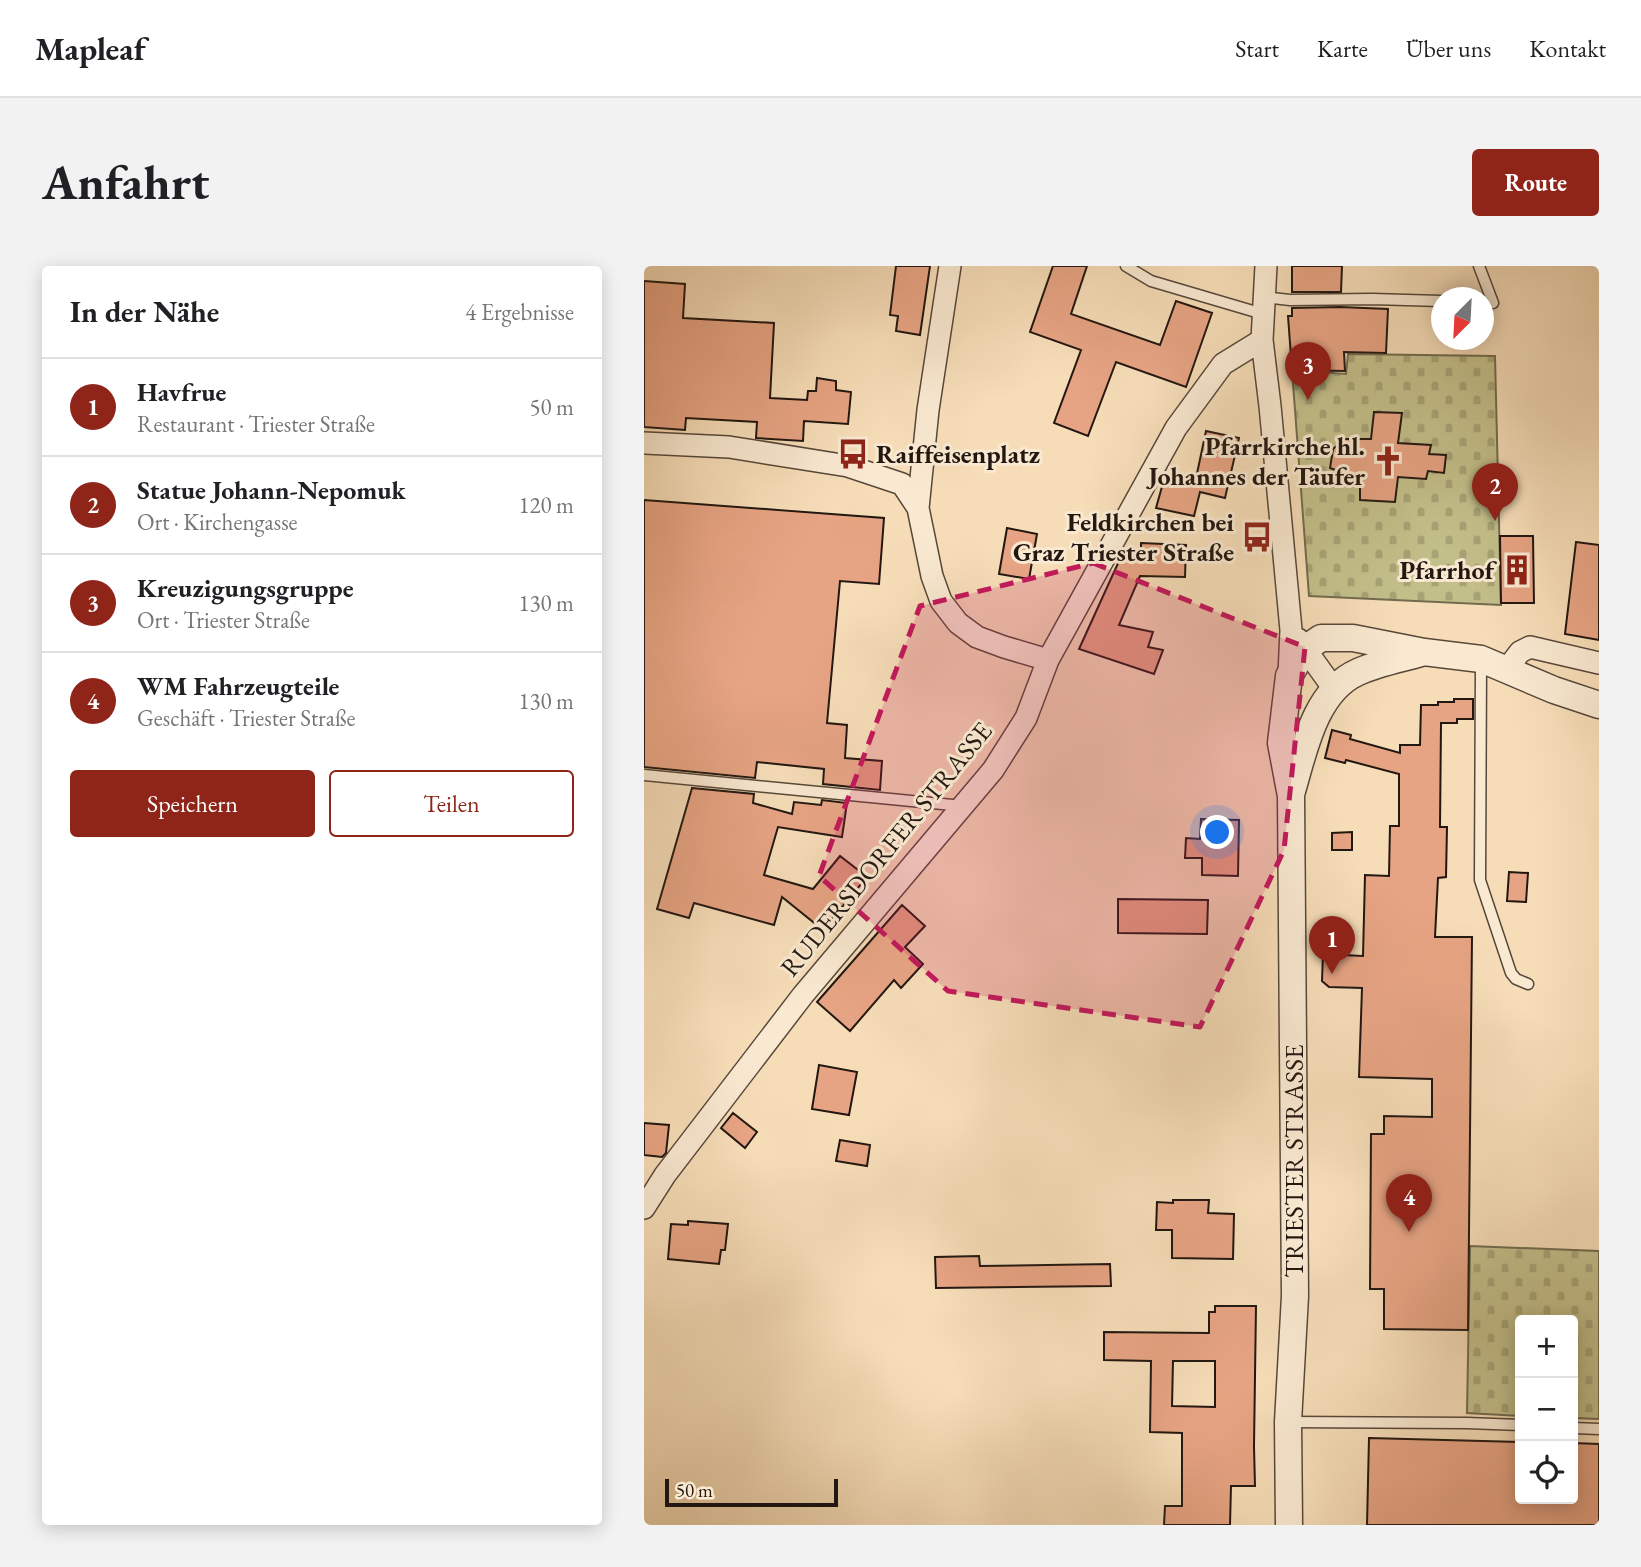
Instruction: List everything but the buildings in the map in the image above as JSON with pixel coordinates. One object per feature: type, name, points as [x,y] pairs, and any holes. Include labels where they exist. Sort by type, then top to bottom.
[{"type":"street","points":[[950,266],[928,410],[918,508],[932,576],[941,601],[958,623],[976,636],[1048,660]]},
{"type":"street","points":[[1266,266],[1262,340],[1298,640],[1289,677],[1281,743],[1291,796]]},
{"type":"street","name":"RUDERSDORFER STRASSE","points":[[644,1208],[665,1175],[803,995],[993,770],[1026,718],[1048,660],[1176,428],[1223,364],[1262,340]]},
{"type":"street","points":[[644,443],[729,447],[848,466],[902,484],[918,508]]},
{"type":"street","points":[[1298,640],[1353,638],[1424,652],[1482,659],[1554,690],[1599,705]]},
{"type":"street","points":[[1298,640],[1334,689]]},
{"type":"street","points":[[1507,669],[1520,652],[1530,647],[1599,663]]},
{"type":"street","points":[[1291,796],[1310,729],[1334,689],[1357,672],[1424,652]]},
{"type":"street","name":"TRIESTER STRASSE","points":[[1289,1525],[1288,1422],[1295,1296],[1291,796]]},
{"type":"lane","points":[[1126,266],[1151,281],[1264,305],[1290,300],[1431,302]]},
{"type":"lane","points":[[1479,266],[1487,287]]},
{"type":"lane","points":[[1482,659],[1480,880],[1511,973],[1528,985]]},
{"type":"lane","points":[[644,775],[962,806]]},
{"type":"lane","points":[[1288,1422],[1515,1425]]},
{"type":"lane","points":[[1578,1428],[1599,1429]]},
{"type":"highlighted area","points":[[1093,563],[1305,647],[1284,850],[1200,1027],[948,991],[819,876],[920,606]]},
{"type":"green space","points":[[1348,354],[1495,356],[1501,605],[1309,596],[1292,370],[1346,374]]},
{"type":"green space","points":[[1470,1246],[1599,1251],[1599,1419],[1578,1418],[1578,1315],[1515,1315],[1515,1416],[1467,1413]]},
{"type":"place","name":"Kreuzigungsgruppe","points":[[1308,400]]},
{"type":"place","name":"Raiffeisenplatz","points":[[853,454]]},
{"type":"place","name":"Pfarrkirche hl. Johannes der Täufer","points":[[1388,461]]},
{"type":"place","name":"Statue Johann-Nepomuk","points":[[1495,521]]},
{"type":"place","name":"Feldkirchen bei Graz Triester Straße","points":[[1257,537]]},
{"type":"place","name":"Pfarrhof","points":[[1517,570]]},
{"type":"place","name":"Havfrue","points":[[1332,974]]},
{"type":"place","name":"WM Fahrzeugteile","points":[[1409,1232]]}]
